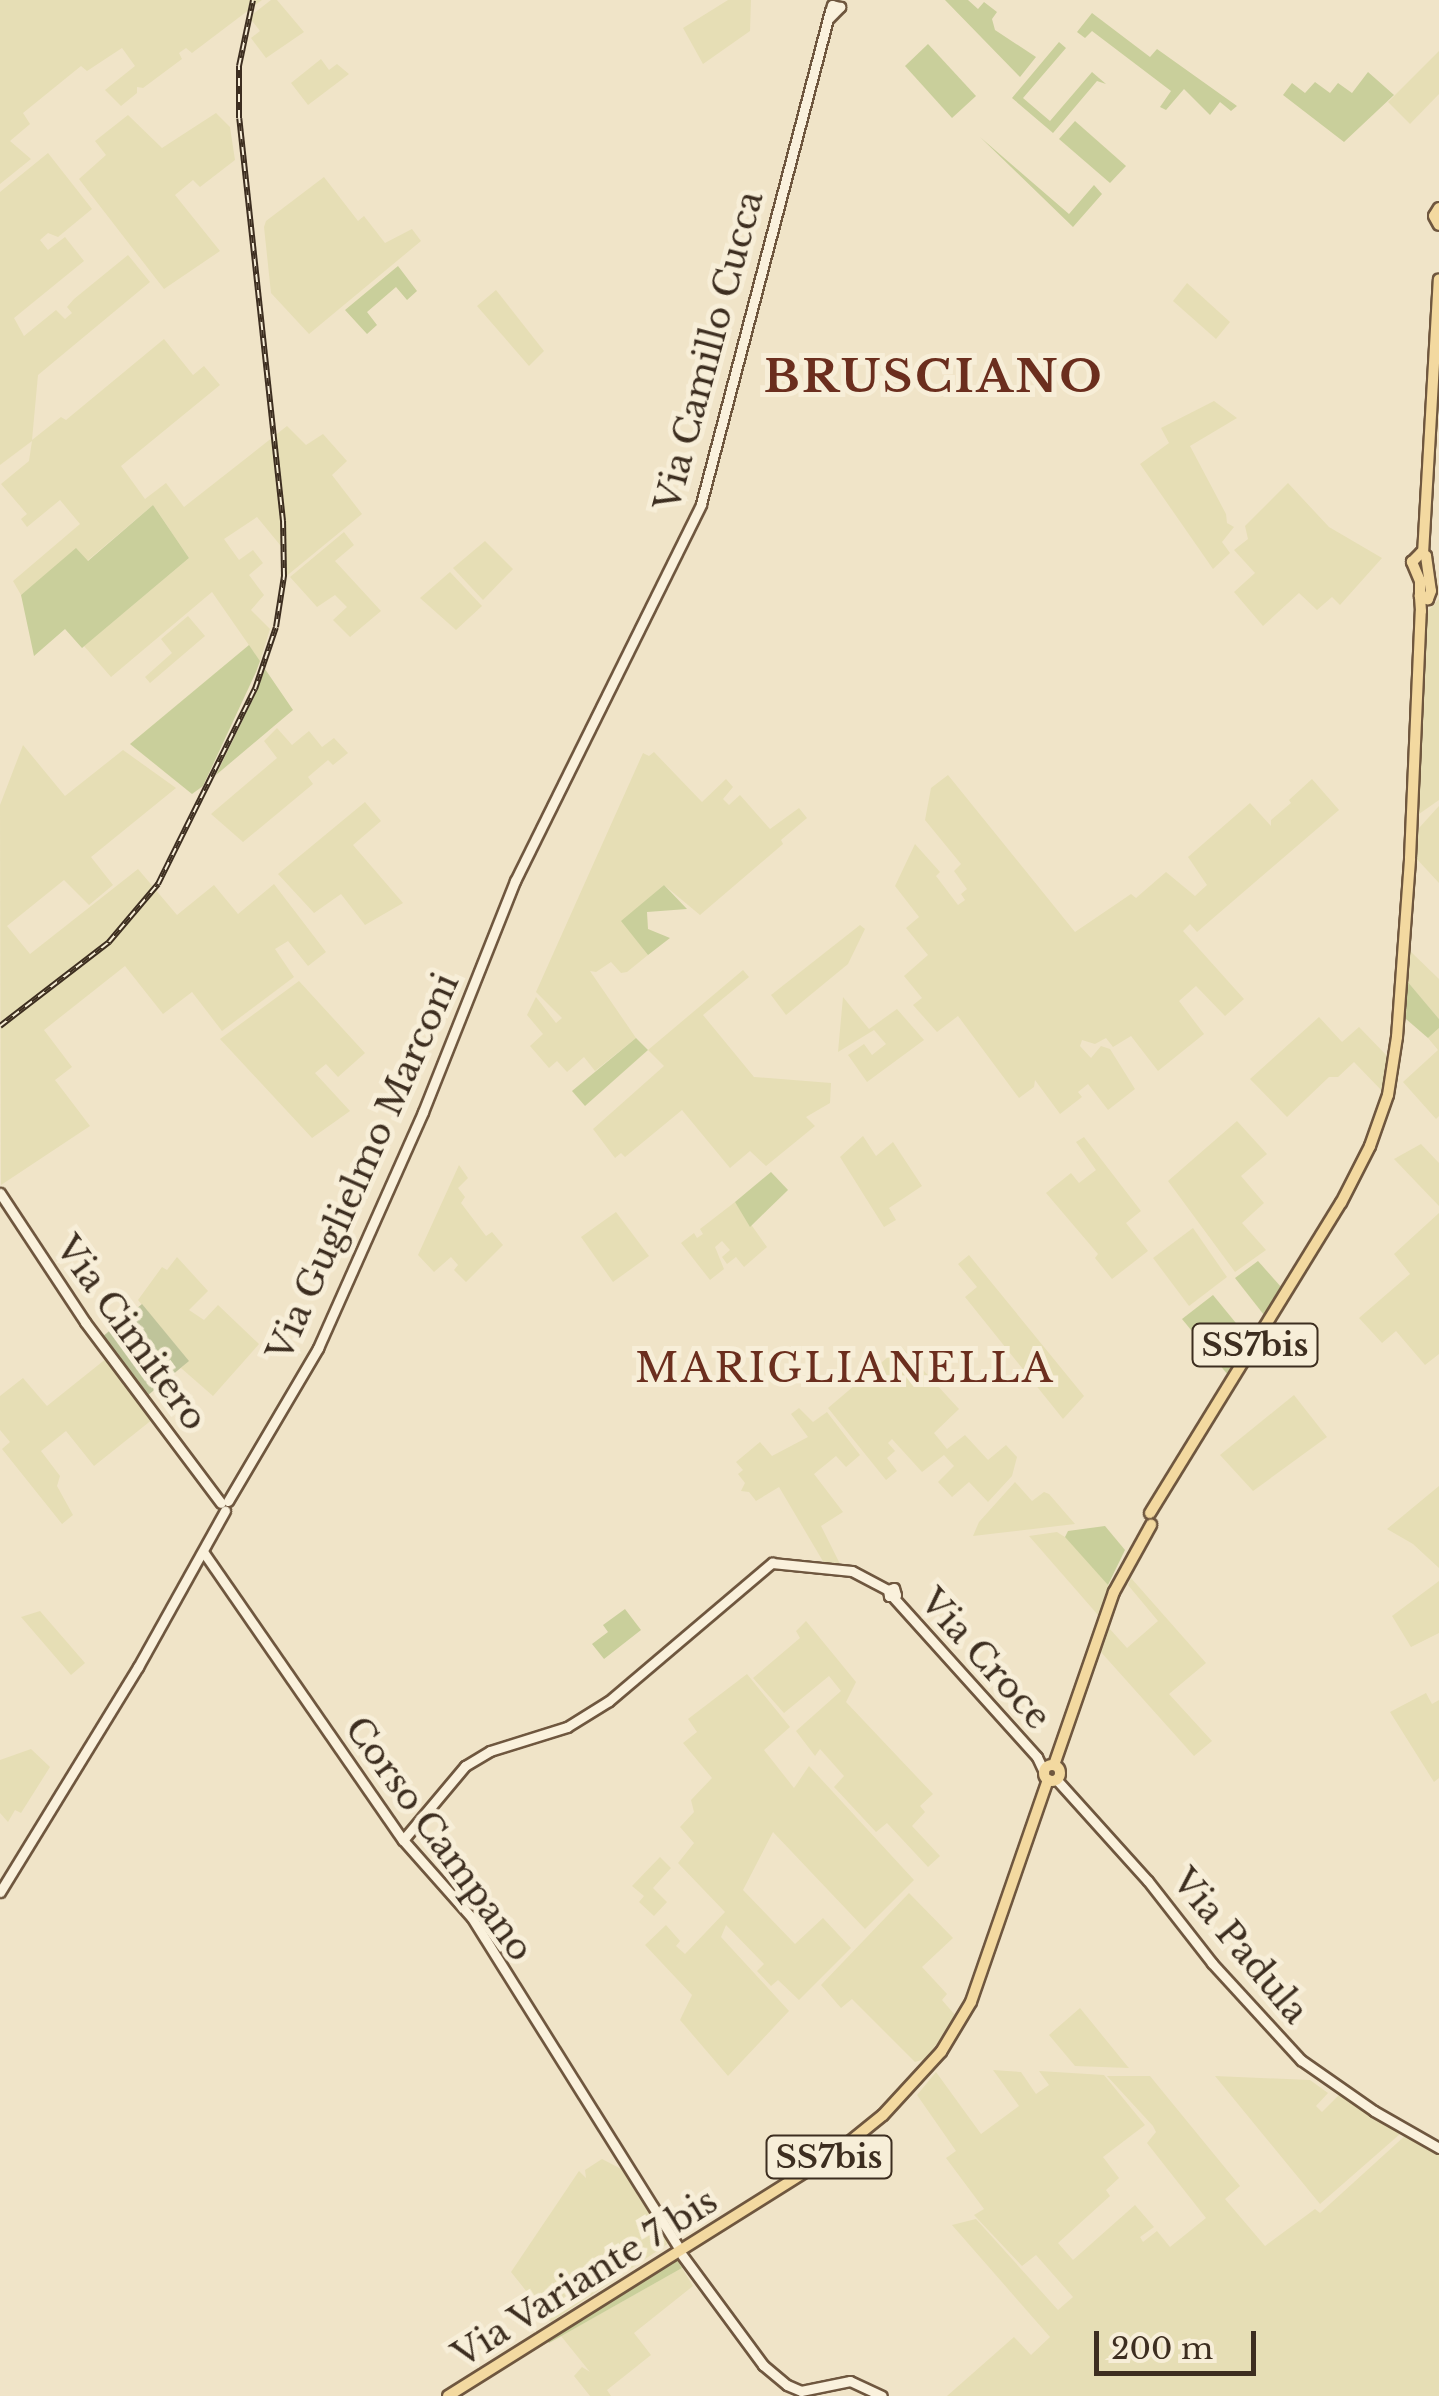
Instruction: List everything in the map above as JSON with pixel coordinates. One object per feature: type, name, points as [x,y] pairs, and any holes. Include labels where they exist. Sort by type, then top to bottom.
[{"type":"main road","points":[[1438,226],[1434,216],[1439,208]]},
{"type":"main road","name":"SS7bis","points":[[1430,594],[1423,554],[1439,279]]},
{"type":"main road","name":"Via Variante 7 bis","points":[[448,2396],[836,2153],[883,2115],[940,2052],[971,2002],[1099,1630],[1137,1544],[1341,1203],[1374,1135],[1388,1094],[1397,1036],[1421,612],[1430,594]]},
{"type":"street","name":"Via Camillo Cucca","points":[[531,845],[606,702],[707,486],[833,8]]},
{"type":"street","name":"Via Guglielmo Marconi","points":[[0,1892],[204,1553],[225,1505],[333,1316],[423,1112],[531,845]]},
{"type":"street","name":"Via Cimitero","points":[[0,1194],[85,1322],[225,1505]]},
{"type":"street","name":"Corso Campano","points":[[204,1553],[403,1840],[472,1918],[680,2250],[764,2365],[786,2385],[802,2391],[850,2380],[882,2396]]},
{"type":"street","name":"Via Croce","points":[[403,1840],[465,1766],[490,1751],[567,1727],[642,1677],[772,1563],[852,1571],[890,1593],[1051,1772]]},
{"type":"street","name":"Via Padula","points":[[1051,1772],[1148,1881],[1212,1963],[1301,2060],[1439,2148]]},
{"type":"shaded area","points":[[0,0],[262,0],[192,53],[186,48],[179,53],[182,59],[143,88],[137,87],[137,93],[121,106],[105,90],[135,66],[122,48],[87,71],[81,66],[23,113],[30,124],[10,141],[31,159],[0,184]]},
{"type":"shaded area","points":[[271,0],[277,0],[304,32],[266,58],[251,38],[260,31],[249,17]]},
{"type":"shaded area","points":[[728,0],[751,0],[750,31],[703,64],[683,28]]},
{"type":"shaded area","points":[[1439,51],[1439,94],[1410,124],[1388,102]]},
{"type":"shaded area","points":[[321,59],[329,70],[337,64],[349,74],[308,105],[291,83]]},
{"type":"shaded area","points":[[216,113],[230,127],[235,160],[200,187],[193,180],[175,195],[220,251],[164,289],[79,179],[106,155],[95,141],[128,115],[162,148]]},
{"type":"shaded area","points":[[48,153],[92,209],[58,237],[48,233],[40,240],[48,250],[65,237],[84,261],[14,318],[24,336],[56,310],[65,319],[72,313],[67,307],[74,299],[128,255],[150,282],[38,375],[32,440],[61,417],[66,420],[164,339],[193,375],[204,366],[220,385],[121,466],[145,499],[166,483],[184,507],[287,426],[306,445],[323,434],[347,461],[332,475],[362,514],[284,578],[285,551],[257,517],[224,539],[239,560],[253,550],[263,563],[249,575],[264,595],[251,610],[270,629],[260,661],[212,592],[111,677],[84,646],[189,558],[153,505],[87,561],[76,549],[21,595],[13,581],[80,524],[60,500],[27,527],[21,519],[27,514],[1,484],[29,461],[32,441],[0,465],[0,192]]},
{"type":"shaded area","points":[[324,177],[358,221],[364,216],[385,243],[412,229],[421,241],[309,334],[271,293],[264,227],[266,221]]},
{"type":"shaded area","points":[[1187,283],[1230,322],[1216,339],[1173,301]]},
{"type":"shaded area","points":[[496,290],[544,351],[529,366],[477,306]]},
{"type":"shaded area","points":[[1214,401],[1237,418],[1190,446],[1227,523],[1234,527],[1222,542],[1230,553],[1213,569],[1140,464],[1169,443],[1161,428]]},
{"type":"shaded area","points":[[1288,483],[1329,527],[1382,558],[1340,605],[1332,597],[1317,610],[1299,593],[1263,626],[1234,592],[1255,573],[1234,550],[1248,539],[1245,526]]},
{"type":"shaded area","points":[[344,532],[354,545],[335,561],[381,611],[350,637],[333,620],[347,607],[335,595],[317,607],[290,577]]},
{"type":"shaded area","points":[[485,541],[513,569],[483,600],[453,568]]},
{"type":"shaded area","points":[[450,572],[482,606],[456,630],[420,598]]},
{"type":"shaded area","points":[[1439,599],[1439,800],[1419,814],[1425,614]]},
{"type":"shaded area","points":[[188,616],[205,636],[150,683],[145,677],[172,653],[161,639]]},
{"type":"shaded area","points":[[277,728],[292,745],[309,731],[322,747],[334,738],[348,753],[333,765],[328,760],[308,777],[313,784],[243,842],[211,814],[277,758],[264,741]]},
{"type":"shaded area","points":[[23,745],[65,796],[123,750],[176,788],[91,857],[113,885],[89,905],[64,880],[7,926],[30,954],[138,869],[177,915],[214,885],[238,914],[274,884],[326,952],[308,966],[288,941],[275,949],[294,977],[222,1031],[192,992],[163,1014],[125,966],[44,1030],[72,1067],[55,1080],[90,1126],[1,1185],[0,805]]},
{"type":"shaded area","points":[[654,752],[702,802],[726,779],[733,787],[723,799],[729,805],[740,795],[770,829],[799,808],[807,818],[781,840],[783,844],[700,915],[664,885],[622,921],[648,955],[627,972],[621,973],[611,962],[596,972],[590,971],[636,1038],[595,1071],[584,1057],[567,1072],[557,1061],[549,1068],[530,1046],[543,1034],[527,1015],[536,997],[556,1023],[562,1018],[536,992],[643,753],[649,756]]},
{"type":"shaded area","points":[[948,775],[1075,932],[1131,894],[1136,898],[1166,872],[1195,896],[1207,885],[1188,857],[1250,803],[1271,826],[1271,820],[1312,779],[1339,810],[1197,932],[1190,924],[1183,931],[1244,999],[1225,1016],[1196,986],[1179,1001],[1204,1034],[1158,1071],[1131,1036],[1113,1047],[1106,1038],[1095,1044],[1082,1040],[1080,1046],[1091,1058],[1101,1046],[1110,1049],[1135,1089],[1108,1110],[1088,1084],[1078,1092],[1082,1097],[1060,1114],[1035,1080],[1034,1087],[1019,1098],[958,1016],[937,1032],[913,1005],[922,998],[904,976],[928,955],[906,928],[919,917],[895,886],[915,844],[940,872],[936,876],[958,905],[965,900],[961,894],[967,889],[954,871],[961,864],[925,820],[931,788]]},
{"type":"shaded area","points":[[365,802],[381,821],[353,845],[403,903],[365,925],[341,894],[314,913],[278,874]]},
{"type":"shaded area","points":[[1439,806],[1439,883],[1414,856],[1419,828]]},
{"type":"shaded area","points":[[860,925],[865,929],[848,964],[786,1015],[771,995]]},
{"type":"shaded area","points":[[1409,950],[1439,979],[1439,1019],[1407,981]]},
{"type":"shaded area","points":[[743,970],[749,977],[703,1015],[754,1077],[831,1083],[830,1103],[806,1117],[815,1126],[766,1166],[750,1151],[730,1168],[682,1110],[625,1157],[621,1153],[615,1158],[593,1129],[664,1066],[648,1050]]},
{"type":"shaded area","points":[[299,981],[365,1053],[338,1077],[326,1064],[315,1073],[350,1111],[312,1138],[220,1039]]},
{"type":"shaded area","points":[[843,997],[869,1029],[897,1009],[924,1040],[867,1082],[848,1055],[864,1044],[872,1055],[886,1044],[874,1030],[838,1052]]},
{"type":"shaded area","points":[[1319,1017],[1342,1042],[1359,1027],[1390,1059],[1383,1092],[1354,1062],[1338,1077],[1329,1077],[1287,1117],[1250,1079]]},
{"type":"shaded area","points":[[1439,1028],[1436,1119],[1403,1082],[1438,1050],[1428,1038]]},
{"type":"shaded area","points":[[1237,1121],[1267,1154],[1241,1176],[1264,1203],[1242,1223],[1266,1250],[1235,1272],[1168,1181]]},
{"type":"shaded area","points":[[863,1136],[876,1156],[893,1142],[922,1186],[889,1208],[896,1220],[884,1227],[840,1157]]},
{"type":"shaded area","points":[[1084,1137],[1141,1211],[1126,1223],[1148,1251],[1112,1279],[1095,1258],[1098,1254],[1046,1193],[1071,1173],[1079,1183],[1096,1170],[1076,1142]]},
{"type":"shaded area","points":[[1421,1144],[1439,1163],[1439,1206],[1394,1159]]},
{"type":"shaded area","points":[[459,1165],[468,1178],[458,1188],[465,1197],[461,1203],[486,1236],[492,1232],[503,1245],[466,1282],[454,1270],[458,1265],[451,1257],[434,1272],[418,1255]]},
{"type":"shaded area","points":[[735,1202],[767,1247],[744,1267],[736,1257],[727,1264],[722,1257],[730,1250],[722,1241],[715,1247],[724,1269],[710,1280],[681,1243],[694,1233],[697,1238],[703,1234],[700,1229]]},
{"type":"shaded area","points":[[616,1212],[649,1256],[613,1282],[581,1237]]},
{"type":"shaded area","points":[[1439,1213],[1439,1354],[1425,1365],[1396,1331],[1382,1343],[1359,1318],[1410,1274],[1394,1254]]},
{"type":"shaded area","points":[[1193,1228],[1227,1277],[1189,1306],[1153,1258]]},
{"type":"shaded area","points":[[969,1255],[1084,1396],[1063,1419],[965,1297],[977,1287],[958,1264]]},
{"type":"shaded area","points":[[177,1257],[208,1291],[189,1310],[204,1320],[218,1305],[259,1344],[213,1396],[181,1368],[188,1360],[138,1300],[162,1267],[167,1270]]},
{"type":"shaded area","points":[[901,1346],[959,1409],[934,1433],[947,1449],[965,1435],[988,1460],[1006,1445],[1017,1457],[1012,1476],[988,1502],[969,1482],[952,1497],[938,1482],[954,1466],[944,1455],[922,1472],[892,1439],[888,1443],[895,1451],[887,1458],[897,1471],[886,1480],[828,1408]]},
{"type":"shaded area","points":[[107,1358],[153,1419],[94,1466],[66,1431],[41,1451],[60,1476],[57,1486],[73,1515],[62,1524],[2,1449],[10,1442],[0,1430],[0,1396],[23,1378],[47,1406]]},
{"type":"shaded area","points":[[1294,1395],[1327,1437],[1253,1491],[1220,1455]]},
{"type":"shaded area","points":[[799,1408],[813,1422],[827,1412],[860,1455],[846,1467],[836,1456],[814,1474],[843,1512],[821,1526],[840,1564],[824,1563],[779,1487],[756,1501],[749,1492],[741,1491],[745,1483],[738,1474],[743,1470],[736,1462],[760,1442],[772,1456],[808,1437],[791,1414]]},
{"type":"shaded area","points":[[1015,1482],[1032,1501],[1044,1492],[1049,1494],[1075,1524],[973,1536],[979,1522]]},
{"type":"shaded area","points":[[1439,1486],[1439,1568],[1413,1544],[1387,1529]]},
{"type":"shaded area","points":[[1057,1532],[1071,1541],[1110,1587],[1098,1615],[1029,1536]]},
{"type":"shaded area","points":[[1131,1578],[1206,1663],[1169,1694],[1212,1741],[1194,1756],[1100,1651],[1109,1628],[1127,1648],[1158,1621],[1128,1585]]},
{"type":"shaded area","points":[[1439,1581],[1439,1633],[1411,1647],[1392,1616]]},
{"type":"shaded area","points":[[40,1611],[85,1663],[71,1675],[21,1617]]},
{"type":"shaded area","points":[[806,1621],[856,1682],[846,1702],[933,1794],[920,1806],[925,1812],[912,1826],[940,1856],[928,1867],[887,1823],[876,1832],[834,1787],[844,1776],[820,1749],[815,1756],[796,1731],[841,1691],[829,1676],[784,1713],[753,1678],[800,1638],[796,1631]]},
{"type":"shaded area","points":[[747,1674],[790,1727],[764,1750],[794,1788],[809,1766],[914,1880],[865,1929],[773,1832],[743,1890],[795,1944],[823,1918],[851,1948],[799,2000],[778,1980],[771,1986],[757,1971],[764,1964],[726,1925],[721,1937],[789,2011],[728,2076],[680,2020],[692,1995],[645,1945],[666,1925],[680,1941],[676,1946],[685,1954],[725,1912],[678,1863],[694,1843],[680,1827],[694,1812],[691,1800],[712,1778],[683,1743],[697,1732],[688,1719]]},
{"type":"shaded area","points":[[1426,1693],[1432,1704],[1439,1700],[1439,1778],[1434,1782],[1390,1712]]},
{"type":"shaded area","points":[[31,1749],[50,1767],[21,1813],[15,1810],[8,1822],[0,1813],[0,1760]]},
{"type":"shaded area","points":[[660,1857],[671,1868],[653,1888],[667,1902],[654,1916],[639,1902],[644,1896],[632,1886]]},
{"type":"shaded area","points":[[909,1893],[953,1938],[922,1967],[947,1994],[942,2000],[955,2015],[925,2059],[915,2062],[852,1999],[841,2008],[821,1985]]},
{"type":"shaded area","points":[[1080,2008],[1129,2068],[1075,2066],[1049,2035]]},
{"type":"shaded area","points":[[993,2070],[1021,2072],[1036,2094],[1049,2085],[1039,2071],[1104,2075],[1145,2125],[1103,2157],[1119,2178],[1106,2190],[1110,2196],[1058,2243],[1073,2260],[1135,2205],[1154,2227],[1140,2237],[1143,2242],[1157,2231],[1170,2247],[1206,2218],[1147,2143],[1156,2132],[1153,2126],[1107,2076],[1150,2076],[1240,2186],[1225,2199],[1265,2246],[1315,2209],[1320,2213],[1407,2134],[1439,2154],[1439,2396],[947,2396],[1014,2337],[1031,2355],[1050,2337],[952,2225],[976,2219],[1058,2310],[1073,2297],[1036,2255],[1022,2266],[974,2215],[984,2209],[946,2158],[956,2151],[917,2095],[936,2072],[981,2134],[1019,2106]]},
{"type":"shaded area","points":[[1215,2076],[1310,2080],[1328,2093],[1316,2106],[1322,2112],[1340,2094],[1400,2134],[1320,2204]]},
{"type":"shaded area","points":[[602,2159],[627,2172],[669,2243],[551,2322],[511,2272],[579,2171],[586,2178],[585,2170]]},
{"type":"shaded area","points":[[682,2268],[693,2286],[634,2333],[651,2355],[607,2390],[611,2396],[590,2396],[574,2376],[582,2367],[590,2372],[561,2336]]},
{"type":"green space","points":[[945,0],[968,0],[978,9],[984,2],[997,12],[992,19],[995,30],[1036,57],[1020,77]]},
{"type":"green space","points":[[1092,13],[1150,57],[1157,49],[1237,106],[1231,111],[1220,102],[1210,115],[1184,89],[1166,110],[1160,107],[1171,91],[1092,31],[1085,38],[1077,32]]},
{"type":"green space","points":[[1059,42],[1066,48],[1023,98],[1050,121],[1092,72],[1106,84],[1097,81],[1053,133],[1012,98]]},
{"type":"green space","points":[[928,44],[976,96],[952,118],[905,66]]},
{"type":"green space","points":[[1368,72],[1394,95],[1344,142],[1283,95],[1292,83],[1305,93],[1315,82],[1330,93],[1338,83],[1352,93]]},
{"type":"green space","points":[[1075,121],[1126,166],[1110,183],[1059,139]]},
{"type":"green space","points":[[980,137],[1069,214],[1094,185],[1102,194],[1073,227]]},
{"type":"green space","points":[[398,266],[417,291],[407,300],[396,287],[367,312],[377,325],[367,334],[345,310]]},
{"type":"green space","points":[[153,505],[189,558],[82,648],[65,629],[34,656],[21,595],[76,548],[88,561]]},
{"type":"green space","points":[[249,645],[260,661],[256,672],[203,786],[192,794],[130,744]]},
{"type":"green space","points":[[265,669],[293,710],[216,775],[254,697]]},
{"type":"green space","points":[[664,885],[687,909],[647,912],[648,929],[670,938],[648,955],[621,921]]},
{"type":"green space","points":[[1407,981],[1439,1019],[1439,1028],[1428,1038],[1406,1019]]},
{"type":"green space","points":[[636,1038],[648,1050],[585,1106],[572,1091]]},
{"type":"green space","points":[[771,1172],[788,1190],[750,1227],[735,1202]]},
{"type":"green space","points":[[1258,1261],[1281,1287],[1264,1315],[1235,1278]]},
{"type":"green space","points":[[1213,1295],[1249,1339],[1228,1375],[1182,1319]]},
{"type":"green space","points":[[142,1304],[189,1361],[147,1396],[102,1337]]},
{"type":"green space","points":[[1105,1526],[1125,1550],[1108,1585],[1065,1537],[1068,1531]]},
{"type":"green space","points":[[625,1609],[641,1630],[604,1659],[592,1644],[608,1632],[603,1625]]},
{"type":"green space","points":[[677,2260],[682,2268],[549,2343],[546,2340]]},
{"type":"railway","points":[[0,1026],[109,942],[158,884],[255,689],[276,627],[284,576],[283,521],[239,118],[239,66],[253,0]]},
{"type":"district","name":"BRUSCIANO","points":[[934,377]]},
{"type":"district","name":"MARIGLIANELLA","points":[[845,1368]]}]
